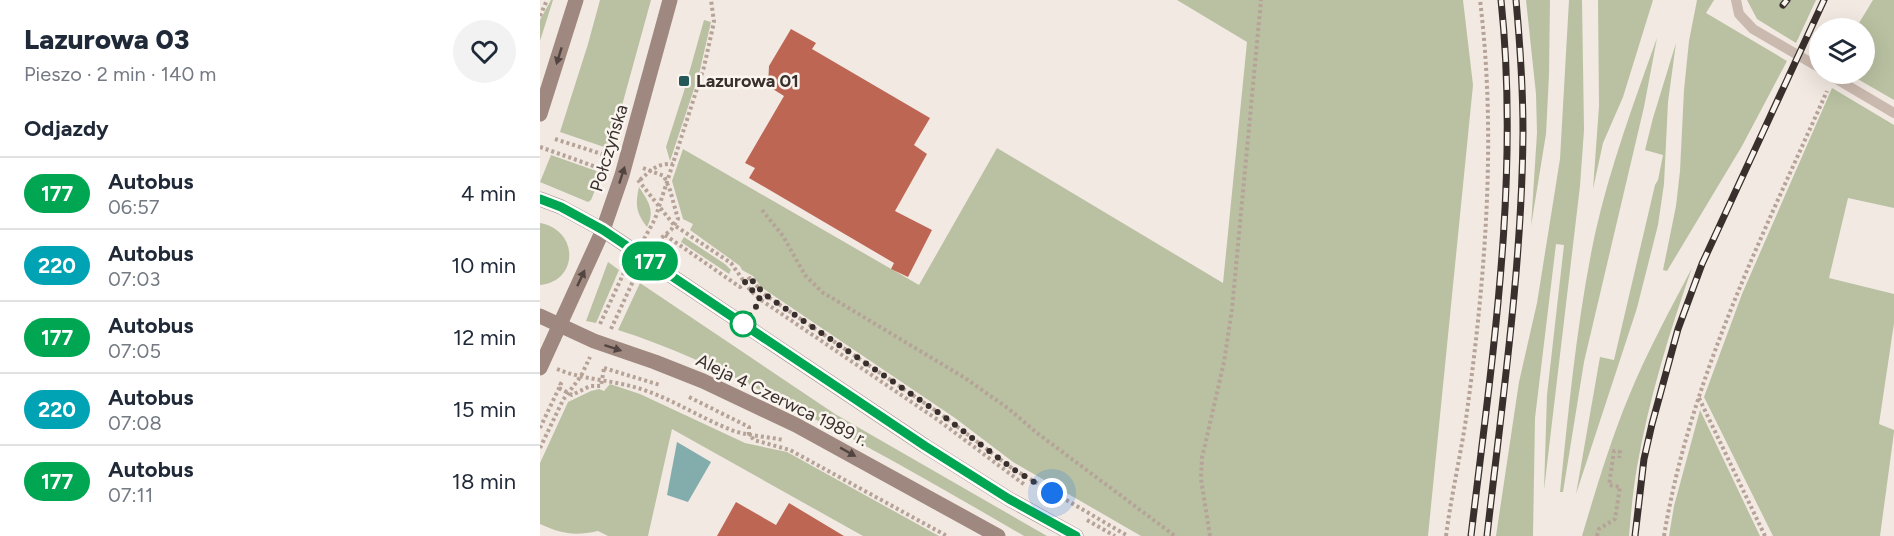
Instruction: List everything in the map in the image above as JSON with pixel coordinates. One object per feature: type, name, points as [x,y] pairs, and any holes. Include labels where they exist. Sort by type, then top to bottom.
[{"type":"main road","points":[[540,114],[576,0]]},
{"type":"main road","name":"Połczyńska","points":[[540,368],[603,230],[622,175],[670,0]]},
{"type":"main road","name":"Aleja 4 Czerwca 1989 r.","points":[[540,199],[561,207],[603,230],[925,446],[1009,499],[1073,534]]},
{"type":"main road","name":"Aleja 4 Czerwca 1989 r.","points":[[540,316],[594,341],[703,381],[796,425],[998,536]]},
{"type":"lane","points":[[1736,0],[1739,14],[1753,29],[1809,62]]},
{"type":"lane","points":[[1846,84],[1894,113]]},
{"type":"path","points":[[540,16],[547,0]]},
{"type":"path","points":[[1210,536],[1201,479],[1202,458],[1224,362],[1232,309],[1261,0]]},
{"type":"path","points":[[1446,536],[1466,422],[1487,227],[1487,57],[1480,0]]},
{"type":"path","points":[[648,233],[655,219],[704,67],[714,22],[711,2]]},
{"type":"path","points":[[1664,536],[1672,493],[1699,397],[1736,295],[1827,84]]},
{"type":"path","points":[[555,139],[608,156]]},
{"type":"path","points":[[540,147],[604,169]]},
{"type":"path","points":[[673,164],[654,167],[640,182],[674,225],[731,263],[761,300],[938,420],[1029,488]]},
{"type":"path","points":[[643,168],[664,176],[678,219],[660,239]]},
{"type":"path","points":[[762,210],[783,236],[805,275],[822,292],[964,378],[1174,536]]},
{"type":"path","points":[[665,235],[740,287],[750,278],[764,294],[925,403],[1013,469],[1128,536]]},
{"type":"path","points":[[598,328],[624,270]]},
{"type":"path","points":[[611,330],[634,279]]},
{"type":"path","points":[[540,448],[567,393],[581,376],[590,358]]},
{"type":"path","points":[[559,388],[572,395],[590,386],[601,386],[603,365],[668,388]]},
{"type":"path","points":[[562,371],[645,390],[727,428],[790,442]]},
{"type":"path","points":[[540,428],[561,384],[557,382]]},
{"type":"path","points":[[687,396],[749,427],[749,434],[753,440],[790,450],[947,536]]},
{"type":"path","points":[[1699,397],[1765,536]]},
{"type":"path","points":[[1597,536],[1599,529],[1615,519],[1620,487],[1609,485],[1614,451],[1620,452],[1619,458]]},
{"type":"path","points":[[1080,516],[1115,536]]},
{"type":"green space","points":[[553,0],[540,41],[540,20]]},
{"type":"green space","points":[[600,0],[651,0],[610,149],[560,132]]},
{"type":"green space","points":[[1177,0],[1463,0],[1473,85],[1428,536],[1141,536],[1013,462],[955,418],[761,287],[753,276],[690,230],[693,224],[683,219],[672,181],[683,149],[919,285],[997,148],[1223,283],[1247,42]]},
{"type":"green space","points":[[1526,0],[1550,0],[1546,134],[1531,226],[1537,133],[1536,94]]},
{"type":"green space","points":[[1569,0],[1582,0],[1584,130],[1580,186],[1544,490],[1547,395],[1564,245],[1556,244],[1535,418],[1533,536],[1496,536],[1519,382],[1537,303],[1560,159]]},
{"type":"green space","points":[[1598,0],[1653,0],[1623,97],[1603,143],[1593,189],[1599,106]]},
{"type":"green space","points":[[1697,0],[1714,0],[1706,13],[1787,61],[1742,146],[1667,271],[1663,270],[1676,206],[1684,90],[1689,41]]},
{"type":"green space","points":[[1747,0],[1816,0],[1796,43],[1757,19]]},
{"type":"green space","points":[[1873,0],[1894,0],[1894,100],[1866,84],[1875,84],[1875,18],[1862,18]]},
{"type":"green space","points":[[704,20],[711,22],[699,74],[670,161],[666,147]]},
{"type":"green space","points":[[1657,38],[1644,107],[1584,362],[1563,492],[1560,492],[1578,330],[1595,234],[1615,159]]},
{"type":"green space","points":[[1676,43],[1668,102],[1664,184],[1658,225],[1637,308],[1576,494],[1600,357],[1614,360],[1658,180],[1663,155],[1645,150]]},
{"type":"green space","points":[[1832,88],[1894,125],[1894,208],[1848,198],[1829,278],[1894,294],[1894,323],[1879,424],[1894,432],[1880,536],[1773,536],[1704,397],[1742,294]]},
{"type":"green space","points":[[551,155],[602,173],[591,200],[588,202],[540,182]]},
{"type":"green space","points":[[639,187],[651,211],[647,227],[637,208]]},
{"type":"green space","points":[[540,223],[553,228],[562,235],[569,255],[562,275],[540,285]]},
{"type":"green space","points":[[684,237],[725,264],[731,270],[729,274],[681,242]]},
{"type":"green space","points":[[608,262],[619,270],[596,323],[586,321]]},
{"type":"green space","points":[[1692,268],[1647,416],[1632,502],[1629,536],[1582,536],[1609,448],[1629,396],[1651,347]]},
{"type":"green space","points":[[640,283],[835,414],[1047,536],[1024,536],[888,458],[759,390],[690,357],[618,330]]},
{"type":"green space","points":[[610,384],[640,394],[745,443],[787,452],[939,536],[863,536],[672,429],[648,536],[608,536],[598,531],[568,533],[540,524],[540,463],[568,402],[591,391],[599,389],[604,391]]},
{"type":"green space","points":[[1700,410],[1760,536],[1669,536],[1674,506]]},
{"type":"water","points":[[677,442],[711,462],[688,502],[667,495]]},
{"type":"building","points":[[791,29],[816,43],[812,49],[930,118],[914,145],[927,154],[895,211],[932,230],[908,277],[891,269],[894,263],[749,178],[755,168],[745,163],[784,96],[768,86],[769,66]]},
{"type":"building","points":[[736,502],[776,525],[789,503],[844,536],[717,536]]},
{"type":"railway","points":[[1471,536],[1495,335],[1505,201],[1506,67],[1501,0]]},
{"type":"railway","points":[[1487,536],[1515,284],[1522,183],[1523,116],[1516,0]]},
{"type":"railway","points":[[1783,5],[1787,0]]},
{"type":"railway","points":[[1635,536],[1644,459],[1678,329],[1702,264],[1824,0]]},
{"type":"bus line","name":"177","points":[[540,199],[561,207],[603,230],[925,446],[1009,499],[1076,536]]},
{"type":"place","name":"Lazurowa 01","points":[[684,81]]},
{"type":"route","points":[[743,324],[761,300],[745,282],[750,278],[764,294],[942,415],[1013,469],[1052,493]]}]
